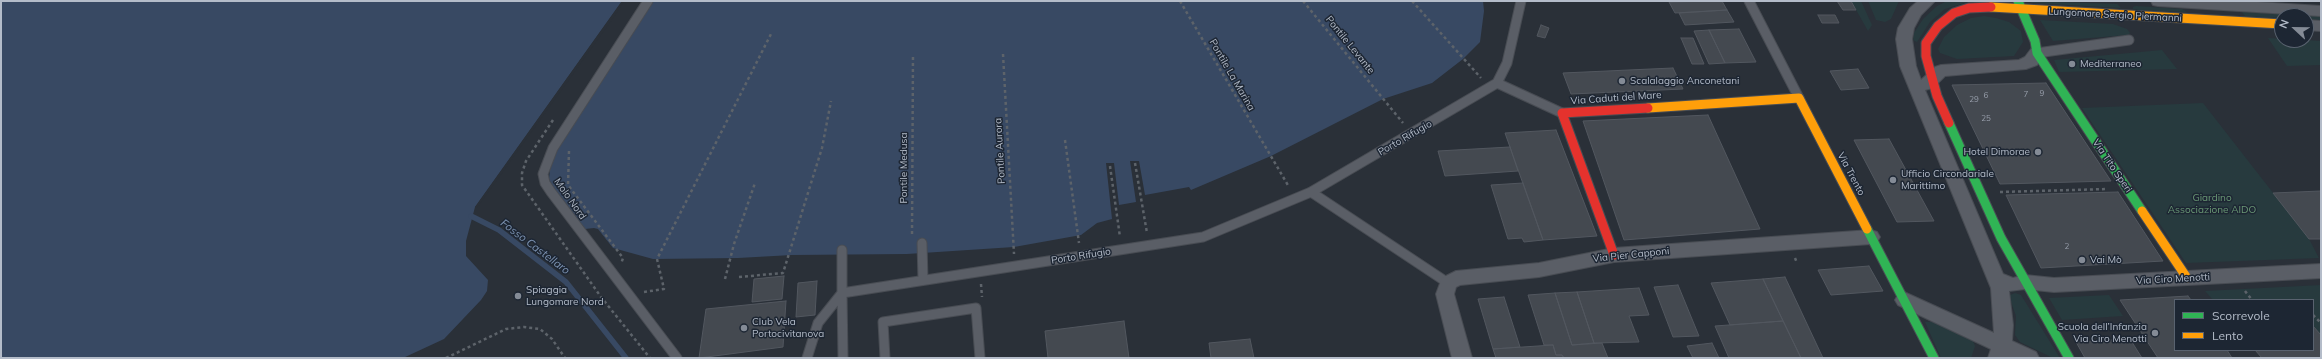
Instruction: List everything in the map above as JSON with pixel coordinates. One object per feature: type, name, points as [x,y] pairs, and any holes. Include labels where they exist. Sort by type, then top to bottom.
[{"type":"street","points":[[1928,1],[1915,12],[1908,24],[1904,38],[1905,50],[1914,84],[1996,279],[2004,313],[2000,352]]},
{"type":"street","name":"Lungomare Sergio Piermanni","points":[[2158,1],[2321,11]]},
{"type":"street","name":"Lungomare Sergio Piermanni","points":[[1931,79],[1926,56],[1926,43],[1943,21],[1959,11],[1984,7],[2020,5],[2274,23]]},
{"type":"street","name":"Via Tito Speri","points":[[2020,5],[2035,41],[2037,53],[2187,278]]},
{"type":"street","points":[[1914,84],[1924,85],[1941,72],[1948,70],[2020,65],[2031,61],[2037,53]]},
{"type":"street","points":[[1931,79],[2001,238],[2069,358]]},
{"type":"street","name":"Via Caduti del Mare","points":[[1614,255],[1562,113],[1799,98]]},
{"type":"street","name":"Via Trento","points":[[1799,98],[1934,358]]},
{"type":"street","name":"Via Pier Capponi","points":[[1448,283],[1456,278],[1539,270],[1614,255],[1871,237]]},
{"type":"street","points":[[1989,261],[1999,257],[2013,260]]},
{"type":"street","name":"Via Ciro Menotti","points":[[1996,279],[2013,285],[2025,282],[2054,285],[2316,271]]},
{"type":"street","points":[[1448,283],[1445,294],[1462,358]]},
{"type":"street","points":[[1904,300],[2000,352],[2029,358]]},
{"type":"lane","name":"Molo Nord","points":[[648,1],[553,148],[546,163],[544,174],[545,183],[551,192],[677,358]]},
{"type":"lane","name":"Via Trento","points":[[1749,1],[1799,98]]},
{"type":"lane","points":[[1518,2],[1507,63],[1494,86],[1562,113]]},
{"type":"lane","points":[[2037,53],[2047,50],[2129,40]]},
{"type":"lane","name":"Porto Rifugio","points":[[842,293],[1203,237],[1311,192],[1494,86]]},
{"type":"lane","points":[[1311,192],[1448,283]]},
{"type":"lane","points":[[922,243],[923,280]]},
{"type":"lane","points":[[842,250],[843,358]]},
{"type":"lane","points":[[806,358],[818,323],[842,293]]},
{"type":"lane","points":[[885,358],[883,322],[976,308],[980,358]]},
{"type":"path","name":"Pontile La Marina","points":[[1180,1],[1296,199]]},
{"type":"path","name":"Pontile Levante","points":[[1303,1],[1412,134]]},
{"type":"path","points":[[1412,1],[1463,59],[1494,86]]},
{"type":"path","points":[[641,292],[664,288],[657,259],[771,34]]},
{"type":"path","name":"Pontile Medusa","points":[[912,235],[913,54]]},
{"type":"path","name":"Pontile Aurora","points":[[1003,54],[1014,247]]},
{"type":"path","points":[[739,277],[783,273],[822,148],[831,101]]},
{"type":"path","points":[[556,116],[526,160],[522,173],[522,185],[601,296],[650,358]]},
{"type":"path","points":[[1065,140],[1078,236]]},
{"type":"path","points":[[572,146],[568,152],[568,185],[623,258],[620,266]]},
{"type":"path","points":[[1136,163],[1148,245]]},
{"type":"path","points":[[1110,166],[1121,249]]},
{"type":"path","points":[[725,279],[734,244],[755,183]]},
{"type":"path","points":[[2004,192],[2108,189]]},
{"type":"path","points":[[976,308],[983,301],[979,272]]},
{"type":"path","points":[[2314,316],[2321,324]]},
{"type":"path","points":[[446,358],[506,329],[524,327],[540,329],[552,339],[565,358]]},
{"type":"green space","points":[[1851,1],[1861,1],[1872,25],[1868,31]]},
{"type":"green space","points":[[1868,1],[1899,1],[1891,19],[1885,22],[1876,20]]},
{"type":"green space","points":[[1947,1],[1971,1],[1945,9],[1930,22],[1917,42],[1913,40],[1914,33],[1923,19],[1937,6]]},
{"type":"green space","points":[[2028,1],[2117,4],[2121,8],[2032,3]]},
{"type":"green space","points":[[2133,7],[2182,9],[2187,12],[2133,9]]},
{"type":"green space","points":[[2242,12],[2274,14],[2274,18],[2245,16]]},
{"type":"green space","points":[[1984,16],[2009,22],[2021,31],[2023,42],[2014,56],[1957,59],[1940,53],[1938,49],[1944,37],[1957,25],[1971,18]]},
{"type":"green space","points":[[2314,16],[2321,16],[2321,20],[2314,20]]},
{"type":"green space","points":[[2040,20],[2113,24],[2127,29],[2130,33],[2128,35],[2053,41]]},
{"type":"green space","points":[[2268,38],[2274,38],[2274,47]]},
{"type":"green space","points":[[2314,41],[2321,41],[2321,65],[2287,66],[2275,48],[2314,48]]},
{"type":"green space","points":[[2162,50],[2177,69],[2059,72],[2054,60]]},
{"type":"green space","name":"Giardino Associazione AIDO","points":[[2203,103],[2309,239],[2319,258],[2186,263],[2082,108]]},
{"type":"green space","points":[[2321,285],[2321,335],[2314,327],[2314,299],[2212,299],[2205,291]]},
{"type":"green space","points":[[2015,293],[2021,295],[2060,358],[2053,358],[2020,342],[2015,335],[2016,316],[2010,295]]},
{"type":"green space","points":[[2109,295],[2123,316],[2062,320],[2049,298]]},
{"type":"green space","points":[[1925,322],[1932,322],[1973,341],[1975,346],[1971,358],[1941,358]]},
{"type":"water","points":[[1,1],[622,1],[475,207],[466,241],[466,256],[488,280],[487,291],[481,300],[444,339],[403,358],[1,358]]},
{"type":"water","points":[[652,1],[1483,1],[1484,11],[1480,42],[1463,59],[1432,83],[1383,99],[1271,156],[1191,190],[1189,187],[1145,195],[1139,161],[1130,161],[1136,202],[1119,205],[1114,163],[1106,163],[1112,219],[1097,223],[1081,235],[1014,247],[907,254],[792,255],[738,258],[653,259],[613,248],[598,229],[585,229],[554,190],[549,179],[555,150]]},
{"type":"pier","points":[[622,1],[624,1],[614,17],[477,208],[475,207]]},
{"type":"building","points":[[1722,1],[1727,10],[1675,13],[1669,2]]},
{"type":"building","points":[[1837,1],[1851,1],[1856,10],[1843,10]]},
{"type":"building","points":[[1727,10],[1734,22],[1685,25],[1679,13]]},
{"type":"building","points":[[1818,15],[1835,15],[1839,23],[1822,23]]},
{"type":"building","points":[[1541,25],[1549,28],[1545,38],[1537,36]]},
{"type":"building","points":[[1739,29],[1756,62],[1725,63],[1709,30]]},
{"type":"building","points":[[1709,30],[1725,63],[1709,64],[1694,31]]},
{"type":"building","points":[[1681,38],[1693,38],[1704,64],[1692,64]]},
{"type":"building","name":"Scalalaggio Anconetani","points":[[1673,68],[1683,89],[1571,94],[1563,73]]},
{"type":"building","points":[[1858,69],[1869,88],[1841,90],[1830,71]]},
{"type":"building","name":"Hotel Dimorae","points":[[2046,83],[2111,181],[2000,184],[1952,85]]},
{"type":"building","points":[[1708,115],[1760,229],[1624,240],[1583,121]]},
{"type":"building","points":[[1556,130],[1597,236],[1543,240],[1505,133]]},
{"type":"building","name":"Ufficio Circondariale Marittimo","points":[[1889,139],[1934,221],[1897,222],[1854,140]]},
{"type":"building","points":[[1510,147],[1518,171],[1445,176],[1438,151]]},
{"type":"building","points":[[1523,183],[1543,240],[1524,242],[1522,238],[1508,239],[1491,185]]},
{"type":"building","points":[[2321,191],[2321,239],[2309,239],[2273,193]]},
{"type":"building","points":[[2118,192],[2163,261],[2041,268],[2006,195]]},
{"type":"building","points":[[1869,266],[1883,291],[1831,295],[1818,270]]},
{"type":"building","points":[[784,276],[782,299],[752,302],[754,279]]},
{"type":"building","points":[[1785,277],[1823,358],[1801,358],[1763,279]]},
{"type":"building","points":[[1763,279],[1783,321],[1730,325],[1711,283]]},
{"type":"building","points":[[817,281],[815,315],[796,317],[798,283]]},
{"type":"building","points":[[1678,285],[1699,336],[1673,337],[1654,287]]},
{"type":"building","points":[[1639,288],[1649,315],[1629,316],[1639,342],[1594,343],[1577,292]]},
{"type":"building","points":[[1577,292],[1594,343],[1572,345],[1555,293]]},
{"type":"building","points":[[1555,293],[1572,345],[1602,343],[1608,358],[1564,358],[1562,355],[1556,355],[1553,345],[1544,345],[1528,295]]},
{"type":"building","name":"Scuola dell’Infanzia Via Ciro Menotti","points":[[2188,296],[2190,299],[2174,299],[2174,351],[2228,351],[2232,358],[2158,358],[2120,300]]},
{"type":"building","points":[[1504,297],[1520,347],[1493,349],[1478,299]]},
{"type":"building","name":"Club Vela Portocivitanova","points":[[786,301],[783,347],[699,358],[706,309]]},
{"type":"building","points":[[1124,321],[1129,358],[1048,358],[1045,331]]},
{"type":"building","points":[[1783,321],[1801,358],[1729,358],[1715,326]]},
{"type":"building","points":[[2314,327],[2321,335],[2321,358],[2262,358],[2256,351],[2314,351]]},
{"type":"building","points":[[1250,339],[1254,358],[1211,358],[1209,343]]},
{"type":"building","points":[[2130,339],[2142,358],[2085,358],[2076,342]]},
{"type":"building","points":[[1712,343],[1719,358],[1693,358],[1687,346]]},
{"type":"building","points":[[1553,345],[1556,355],[1562,355],[1564,358],[1496,358],[1493,349]]},
{"type":"waterway","name":"Fosso Castellaro","points":[[471,216],[499,230],[566,282],[626,358]]},
{"type":"traffic: fast","points":[[2018,1],[2035,41],[2037,53],[2142,211]]},
{"type":"traffic: fast","points":[[1949,123],[2001,238],[2069,358]]},
{"type":"traffic: fast","points":[[1867,229],[1934,358]]},
{"type":"traffic: slow","points":[[1991,7],[2274,24]]},
{"type":"traffic: slow","points":[[1648,108],[1799,98],[1867,229]]},
{"type":"traffic: slow","points":[[2142,211],[2187,278]]},
{"type":"traffic: jam","points":[[1949,123],[1937,96],[1926,56],[1926,43],[1938,26],[1954,13],[1969,8],[1991,7]]},
{"type":"traffic: jam","points":[[1614,255],[1562,113],[1648,108]]},
{"type":"place","name":"Mediterraneo","points":[[2072,64]]},
{"type":"place","name":"Scalalaggio Anconetani","points":[[1622,81]]},
{"type":"place","name":"Hotel Dimorae","points":[[2038,152]]},
{"type":"place","name":"Ufficio Circondariale Marittimo","points":[[1893,180]]},
{"type":"place","name":"Vai Mò","points":[[2082,260]]},
{"type":"place","name":"Spiaggia Lungomare Nord","points":[[518,296]]},
{"type":"place","name":"Club Vela Portocivitanova","points":[[744,328]]},
{"type":"place","name":"Scuola dell’Infanzia Via Ciro Menotti","points":[[2155,333]]}]
